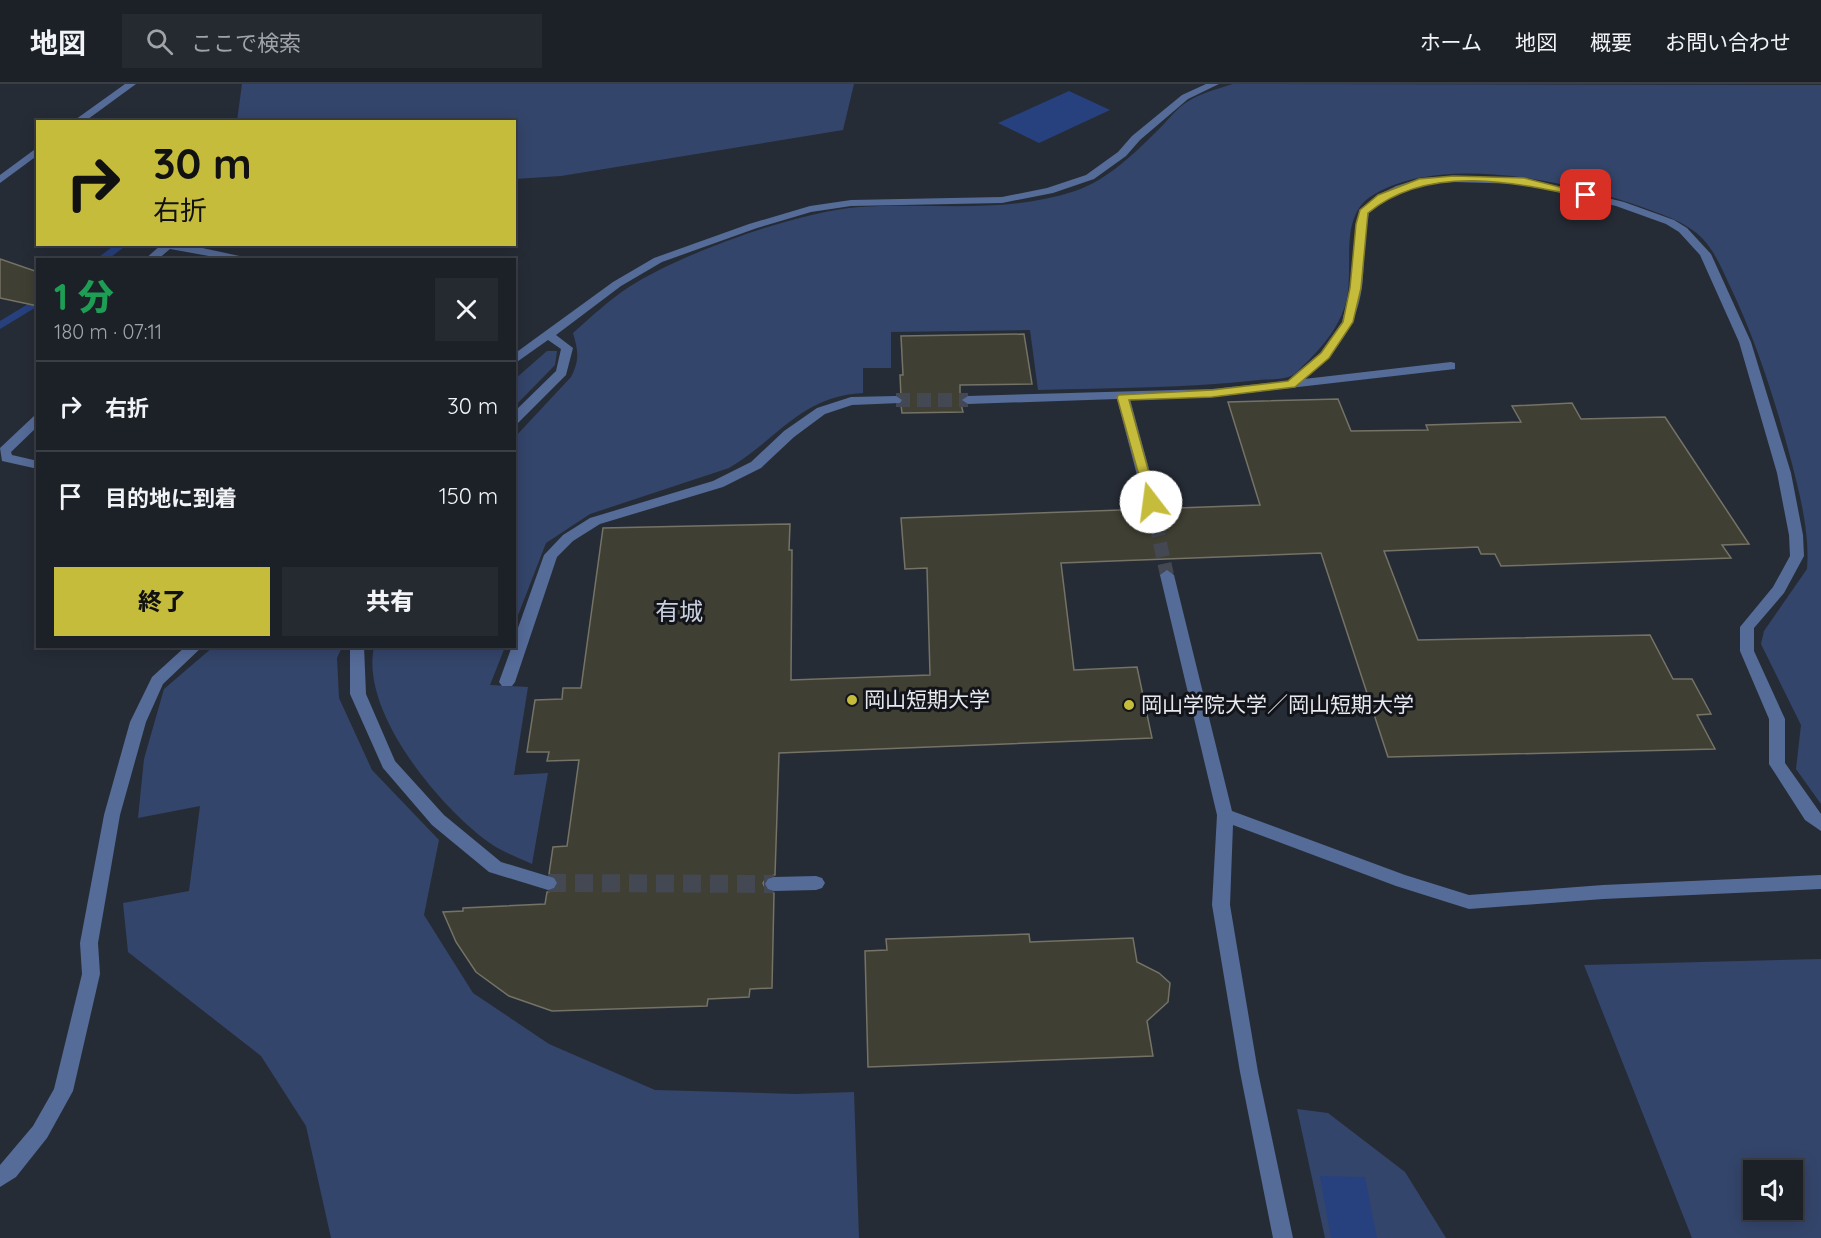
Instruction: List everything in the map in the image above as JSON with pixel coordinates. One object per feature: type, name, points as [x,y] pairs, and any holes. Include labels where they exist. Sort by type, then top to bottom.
[{"type":"street","points":[[80,120],[131,84]]},
{"type":"street","points":[[516,359],[617,284],[658,260],[765,222],[810,209],[851,203],[1002,200],[1049,191],[1090,177],[1122,154],[1136,138],[1185,97],[1214,84]]},
{"type":"street","points":[[0,180],[36,152]]},
{"type":"street","points":[[1291,384],[1325,355],[1348,322],[1356,288],[1360,224],[1364,212],[1382,197],[1400,188],[1422,181],[1453,178],[1524,181],[1620,204],[1670,222],[1683,230],[1706,254],[1745,342],[1784,474],[1797,535],[1797,556],[1779,590],[1747,627],[1747,651],[1777,720],[1777,764],[1811,815],[1821,824]]},
{"type":"street","points":[[152,258],[167,246]]},
{"type":"street","points":[[174,246],[242,258]]},
{"type":"street","points":[[516,418],[562,372],[567,348],[549,335]]},
{"type":"street","points":[[968,400],[1212,393],[1451,366]]},
{"type":"street","points":[[1123,397],[1151,502]]},
{"type":"street","points":[[507,682],[552,555],[568,538],[595,521],[718,484],[756,465],[789,434],[821,411],[851,401],[896,400]]},
{"type":"street","points":[[36,421],[4,451],[7,458],[36,465]]},
{"type":"street","points":[[1167,575],[1225,815],[1221,905],[1249,1072],[1283,1238]]},
{"type":"street","points":[[0,1177],[9,1170],[40,1132],[63,1091],[91,974],[89,943],[112,815],[138,722],[157,681],[194,648]]},
{"type":"street","points":[[357,648],[358,694],[389,764],[438,820],[495,867],[548,883]]},
{"type":"street","points":[[1225,815],[1402,881],[1469,902],[1603,892],[1821,882]]},
{"type":"street","points":[[774,884],[816,883]]},
{"type":"shaded area","points":[[242,84],[854,84],[843,130],[561,176],[516,179],[516,120],[237,120]]},
{"type":"shaded area","points":[[1233,84],[1821,85],[1821,804],[1796,769],[1801,725],[1761,644],[1764,631],[1807,569],[1806,528],[1801,500],[1764,370],[1739,305],[1721,267],[1711,249],[1697,233],[1666,216],[1579,188],[1505,175],[1431,176],[1399,183],[1370,197],[1360,207],[1350,233],[1348,293],[1338,322],[1326,341],[1290,377],[1177,386],[1038,390],[1030,330],[891,332],[891,368],[863,368],[863,393],[841,396],[806,410],[729,468],[590,514],[546,543],[516,620],[516,436],[571,377],[577,355],[573,333],[614,297],[652,274],[708,248],[740,236],[833,210],[859,207],[1021,203],[1075,191],[1110,173],[1142,146],[1183,104],[1203,94]]},
{"type":"shaded area","points":[[1069,91],[1110,110],[1039,143],[998,123]]},
{"type":"shaded area","points":[[547,351],[557,351],[555,365],[516,405],[516,378]]},
{"type":"shaded area","points":[[212,648],[342,648],[337,658],[339,698],[372,770],[439,840],[424,915],[473,993],[549,1044],[655,1090],[795,1094],[854,1092],[859,1238],[331,1238],[306,1126],[261,1056],[128,952],[123,903],[189,891],[200,806],[138,818],[144,759],[164,689]]},
{"type":"shaded area","points":[[374,648],[505,648],[490,685],[528,687],[514,775],[548,773],[532,864],[487,841],[468,825],[426,781],[407,755],[391,727],[379,699],[373,672]]},
{"type":"shaded area","points":[[1821,959],[1821,1238],[1692,1238],[1584,965]]},
{"type":"shaded area","points":[[1297,1109],[1328,1113],[1405,1172],[1446,1238],[1325,1238]]},
{"type":"shaded area","points":[[1320,1176],[1365,1177],[1377,1238],[1331,1238]]},
{"type":"building","points":[[0,259],[36,271],[36,306],[0,298]]},
{"type":"building","points":[[1024,334],[1032,384],[960,385],[963,412],[902,413],[901,405],[904,400],[901,397],[900,375],[903,375],[901,336]]},
{"type":"building","points":[[1338,399],[1351,431],[1428,430],[1426,425],[1521,422],[1512,406],[1572,403],[1581,419],[1665,417],[1749,544],[1722,545],[1731,558],[1501,566],[1495,554],[1481,554],[1478,547],[1384,551],[1418,640],[1650,635],[1673,679],[1692,679],[1711,714],[1697,715],[1715,749],[1388,757],[1321,553],[1061,563],[1074,670],[1137,667],[1152,738],[779,753],[775,875],[767,877],[763,883],[766,890],[774,893],[772,988],[750,989],[749,997],[708,999],[707,1006],[552,1011],[509,996],[476,972],[456,942],[443,912],[463,911],[463,908],[545,904],[547,892],[555,890],[559,884],[556,877],[549,874],[553,847],[567,846],[579,760],[547,761],[549,752],[527,752],[535,700],[562,699],[563,688],[581,688],[603,528],[790,524],[789,550],[792,550],[791,680],[930,675],[927,568],[905,569],[901,518],[1260,505],[1228,402]]},
{"type":"building","points":[[1029,934],[1030,942],[1133,938],[1137,962],[1159,973],[1170,983],[1168,1002],[1147,1021],[1153,1056],[868,1067],[865,951],[887,950],[886,939]]},
{"type":"waterway","points":[[103,258],[120,246]]},
{"type":"waterway","points":[[0,326],[36,302]]},
{"type":"tunnel","points":[[896,400],[968,400]]},
{"type":"tunnel","points":[[1151,502],[1167,575]]},
{"type":"tunnel","points":[[548,883],[774,884]]},
{"type":"place","name":"岡山短期大学","points":[[852,700]]},
{"type":"place","name":"岡山学院大学／岡山短期大学","points":[[1129,705]]},
{"type":"district","name":"有城","points":[[679,612]]},
{"type":"route","points":[[1151,502],[1123,397],[1212,393],[1291,384],[1325,355],[1348,322],[1356,288],[1360,224],[1364,212],[1382,197],[1422,181],[1453,178],[1524,181],[1586,195]]}]
